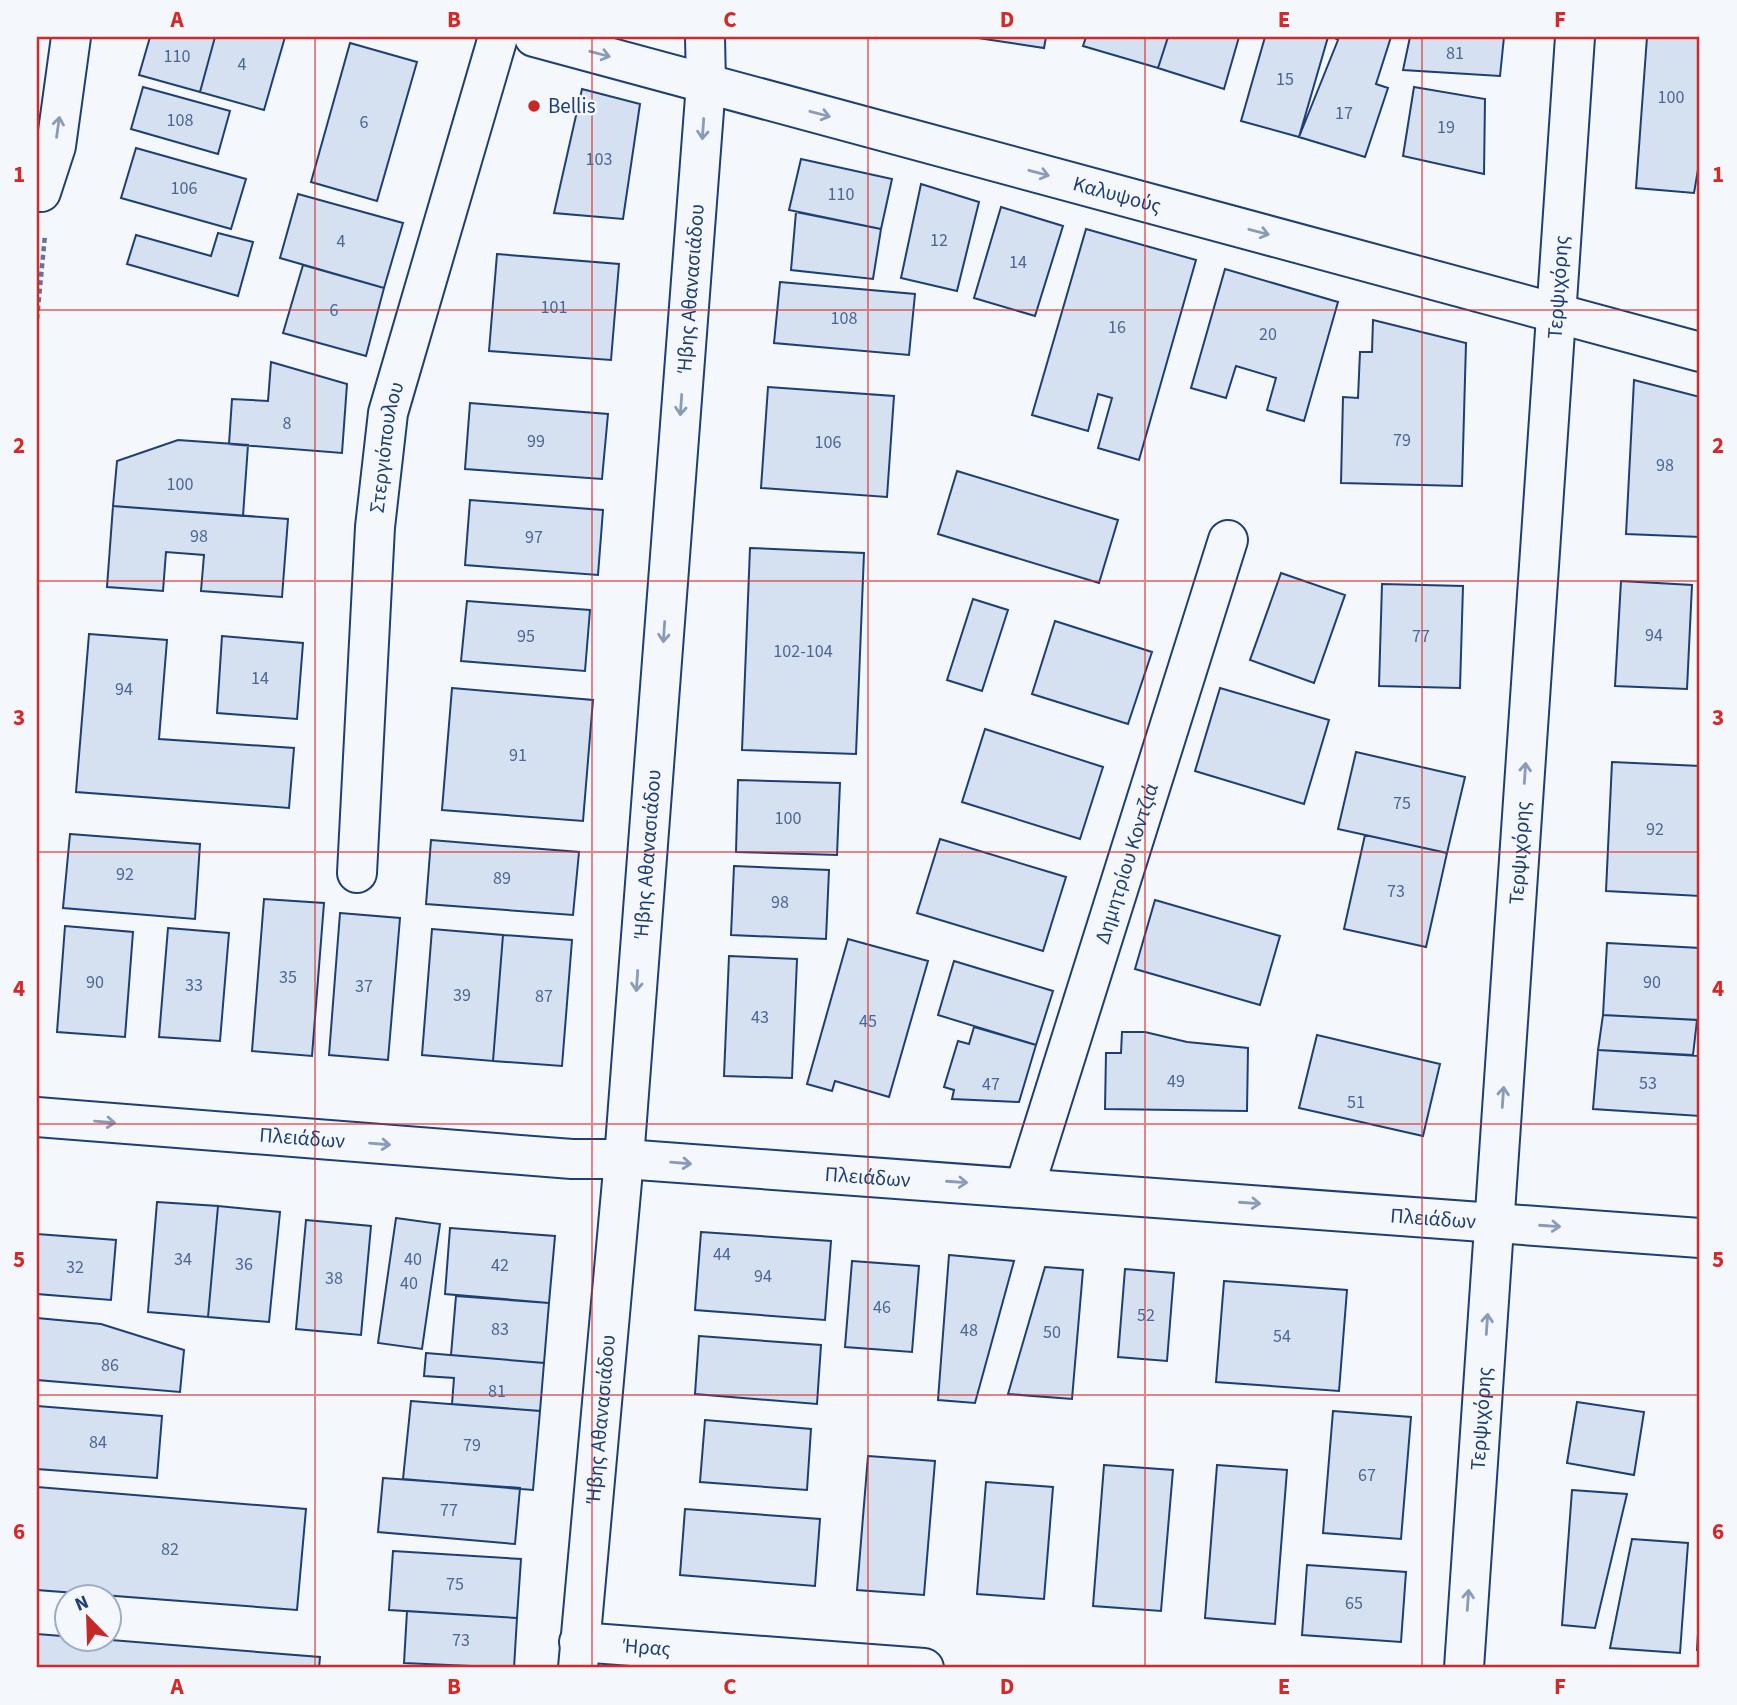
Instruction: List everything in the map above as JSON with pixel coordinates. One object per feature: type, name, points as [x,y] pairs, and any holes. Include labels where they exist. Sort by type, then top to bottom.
[{"type":"street","points":[[39,192],[56,146],[71,37]]},
{"type":"street","name":"Στεργιόπουλου","points":[[357,873],[375,527],[388,413],[498,37]]},
{"type":"street","name":"Καλυψούς","points":[[534,37],[1700,352]]},
{"type":"street","name":"Ήβης Αθανασιάδου","points":[[579,1655],[624,1159],[706,84],[705,37]]},
{"type":"street","name":"Τερψιχόρης","points":[[1464,1668],[1575,37]]},
{"type":"street","name":"Δημητρίου Κοντζιά","points":[[1025,1186],[1228,540]]},
{"type":"street","name":"Πλειάδων","points":[[37,1117],[572,1159],[624,1159],[1025,1186],[1700,1238]]},
{"type":"street","name":"Ήρας","points":[[579,1655],[924,1668]]},
{"type":"path","points":[[37,319],[47,219],[39,192]]},
{"type":"building","points":[[150,37],[215,37],[200,92],[139,75]]},
{"type":"building","points":[[215,37],[285,37],[264,110],[200,92]]},
{"type":"building","points":[[971,37],[1046,37],[1044,48]]},
{"type":"building","points":[[1086,37],[1168,37],[1158,68],[1083,46]]},
{"type":"building","points":[[1168,37],[1239,37],[1224,89],[1158,68]]},
{"type":"building","points":[[1265,37],[1328,37],[1299,137],[1241,121]]},
{"type":"building","points":[[1333,37],[1391,37],[1376,84],[1388,88],[1365,157],[1299,137],[1338,40]]},
{"type":"building","points":[[1410,37],[1504,37],[1500,76],[1403,70]]},
{"type":"building","points":[[1647,37],[1700,37],[1700,158],[1694,193],[1636,188]]},
{"type":"building","points":[[350,43],[417,62],[377,201],[311,182]]},
{"type":"building","points":[[143,87],[230,111],[218,154],[131,129]]},
{"type":"building","points":[[1414,87],[1485,99],[1484,174],[1403,156]]},
{"type":"building","points":[[582,89],[640,104],[623,219],[554,213]]},
{"type":"building","points":[[136,148],[246,179],[231,229],[121,198]]},
{"type":"building","points":[[801,159],[892,179],[881,229],[789,210]]},
{"type":"building","points":[[921,184],[979,202],[957,291],[901,278]]},
{"type":"building","points":[[298,194],[403,223],[384,288],[280,258]]},
{"type":"building","points":[[1001,207],[1063,226],[1035,316],[974,298]]},
{"type":"building","points":[[796,212],[881,229],[873,279],[791,270]]},
{"type":"building","points":[[1086,229],[1196,260],[1139,460],[1098,448],[1112,398],[1098,394],[1088,431],[1032,415]]},
{"type":"building","points":[[218,233],[253,242],[238,296],[127,264],[136,235],[211,256]]},
{"type":"building","points":[[497,254],[619,264],[611,360],[489,351]]},
{"type":"building","points":[[303,265],[384,288],[366,356],[283,333]]},
{"type":"building","points":[[1225,269],[1338,302],[1304,421],[1267,410],[1276,378],[1236,366],[1226,398],[1191,388]]},
{"type":"building","points":[[780,282],[915,294],[909,355],[774,343]]},
{"type":"building","points":[[1373,320],[1466,343],[1462,486],[1341,483],[1343,397],[1358,398],[1360,352],[1372,352]]},
{"type":"building","points":[[271,362],[347,384],[342,453],[229,444],[232,399],[268,401]]},
{"type":"building","points":[[1634,380],[1700,397],[1700,537],[1626,534]]},
{"type":"building","points":[[768,387],[894,396],[887,497],[761,488]]},
{"type":"building","points":[[470,403],[608,414],[602,479],[465,469]]},
{"type":"building","points":[[178,440],[248,445],[243,516],[113,506],[117,461]]},
{"type":"building","points":[[957,471],[1118,520],[1099,583],[938,534]]},
{"type":"building","points":[[470,500],[603,510],[598,575],[465,565]]},
{"type":"building","points":[[113,506],[288,519],[282,597],[201,591],[204,555],[166,552],[163,591],[107,587]]},
{"type":"building","points":[[750,548],[864,553],[856,754],[742,750]]},
{"type":"building","points":[[1281,573],[1345,595],[1314,683],[1250,660]]},
{"type":"building","points":[[1621,581],[1692,585],[1687,689],[1615,686]]},
{"type":"building","points":[[1382,584],[1463,586],[1460,688],[1379,686]]},
{"type":"building","points":[[973,599],[1008,610],[982,691],[947,680]]},
{"type":"building","points":[[467,601],[590,610],[585,671],[461,661]]},
{"type":"building","points":[[1055,621],[1152,652],[1128,724],[1032,694]]},
{"type":"building","points":[[89,634],[167,640],[159,739],[294,748],[289,808],[76,792]]},
{"type":"building","points":[[222,636],[303,643],[297,719],[217,713]]},
{"type":"building","points":[[452,688],[593,700],[583,821],[442,810]]},
{"type":"building","points":[[1220,688],[1329,720],[1304,804],[1195,771]]},
{"type":"building","points":[[985,729],[1103,767],[1080,839],[962,802]]},
{"type":"building","points":[[1356,752],[1465,777],[1447,853],[1338,829]]},
{"type":"building","points":[[1612,762],[1700,766],[1700,896],[1606,891]]},
{"type":"building","points":[[738,780],[840,783],[837,855],[736,852]]},
{"type":"building","points":[[70,834],[200,844],[195,919],[63,908]]},
{"type":"building","points":[[1365,835],[1447,853],[1426,947],[1344,929]]},
{"type":"building","points":[[940,839],[1066,877],[1043,951],[917,913]]},
{"type":"building","points":[[431,840],[579,852],[573,915],[426,904]]},
{"type":"building","points":[[734,866],[829,870],[826,939],[731,935]]},
{"type":"building","points":[[264,899],[324,903],[312,1056],[252,1051]]},
{"type":"building","points":[[1155,900],[1280,936],[1260,1005],[1135,969]]},
{"type":"building","points":[[340,913],[400,918],[388,1060],[329,1055]]},
{"type":"building","points":[[65,926],[133,932],[125,1037],[57,1032]]},
{"type":"building","points":[[168,928],[229,933],[220,1041],[159,1037]]},
{"type":"building","points":[[432,929],[503,935],[493,1061],[422,1055]]},
{"type":"building","points":[[503,935],[572,940],[562,1066],[493,1061]]},
{"type":"building","points":[[848,939],[928,961],[889,1097],[835,1081],[832,1091],[807,1084]]},
{"type":"building","points":[[1607,943],[1700,948],[1700,1020],[1603,1015]]},
{"type":"building","points":[[729,956],[797,959],[792,1078],[724,1076]]},
{"type":"building","points":[[954,961],[1053,991],[1036,1045],[938,1015]]},
{"type":"building","points":[[1603,1015],[1697,1020],[1693,1055],[1598,1050]]},
{"type":"building","points":[[974,1027],[1036,1045],[1019,1102],[952,1099],[954,1090],[944,1087],[958,1041],[969,1044]]},
{"type":"building","points":[[1122,1032],[1145,1032],[1187,1042],[1248,1048],[1247,1111],[1105,1109],[1106,1053],[1121,1053]]},
{"type":"building","points":[[1317,1035],[1440,1064],[1423,1136],[1299,1108]]},
{"type":"building","points":[[1598,1050],[1700,1056],[1700,1116],[1593,1109]]},
{"type":"building","points":[[157,1202],[218,1206],[208,1317],[148,1312]]},
{"type":"building","points":[[218,1206],[280,1212],[269,1322],[208,1317]]},
{"type":"building","points":[[396,1218],[440,1224],[422,1349],[378,1343]]},
{"type":"building","points":[[306,1220],[371,1226],[361,1335],[296,1329]]},
{"type":"building","points":[[450,1228],[555,1236],[549,1303],[445,1294]]},
{"type":"building","points":[[701,1232],[831,1241],[825,1320],[695,1310]]},
{"type":"building","points":[[37,1234],[116,1240],[111,1300],[37,1294]]},
{"type":"building","points":[[949,1255],[1014,1261],[975,1403],[938,1400]]},
{"type":"building","points":[[852,1261],[919,1266],[912,1352],[845,1347]]},
{"type":"building","points":[[1045,1267],[1083,1270],[1072,1399],[1008,1394]]},
{"type":"building","points":[[1125,1269],[1174,1273],[1167,1361],[1118,1357]]},
{"type":"building","points":[[1224,1281],[1347,1290],[1339,1391],[1216,1382]]},
{"type":"building","points":[[456,1296],[549,1303],[544,1363],[451,1355]]},
{"type":"building","points":[[37,1318],[101,1324],[184,1350],[180,1392],[37,1380]]},
{"type":"building","points":[[699,1336],[821,1345],[817,1404],[695,1394]]},
{"type":"building","points":[[426,1353],[544,1363],[540,1411],[452,1404],[454,1378],[424,1376]]},
{"type":"building","points":[[411,1401],[540,1411],[533,1490],[403,1479]]},
{"type":"building","points":[[1577,1402],[1644,1412],[1634,1475],[1567,1463]]},
{"type":"building","points":[[37,1406],[162,1416],[157,1478],[37,1469]]},
{"type":"building","points":[[1333,1411],[1411,1417],[1401,1539],[1323,1533]]},
{"type":"building","points":[[705,1420],[811,1429],[807,1490],[700,1482]]},
{"type":"building","points":[[868,1456],[935,1461],[924,1595],[857,1590]]},
{"type":"building","points":[[1104,1465],[1173,1470],[1161,1611],[1093,1606]]},
{"type":"building","points":[[1217,1465],[1287,1470],[1275,1624],[1205,1618]]},
{"type":"building","points":[[383,1478],[520,1488],[515,1544],[378,1532]]},
{"type":"building","points":[[986,1482],[1053,1487],[1044,1599],[977,1594]]},
{"type":"building","points":[[37,1487],[306,1509],[297,1610],[122,1597],[122,1582],[52,1582],[52,1591],[37,1590]]},
{"type":"building","points":[[1572,1490],[1627,1494],[1595,1628],[1562,1625]]},
{"type":"building","points":[[685,1509],[820,1519],[815,1586],[680,1575]]},
{"type":"building","points":[[1632,1539],[1688,1543],[1680,1653],[1610,1648]]},
{"type":"building","points":[[393,1551],[521,1559],[517,1618],[389,1610]]},
{"type":"building","points":[[1307,1565],[1406,1572],[1401,1642],[1302,1635]]},
{"type":"building","points":[[1700,1602],[1700,1650],[1697,1650]]},
{"type":"building","points":[[407,1611],[517,1618],[514,1668],[404,1663]]},
{"type":"building","points":[[37,1634],[52,1635],[52,1652],[122,1652],[122,1641],[320,1657],[319,1668],[37,1668]]},
{"type":"place","name":"Bellis","points":[[534,106]]}]
